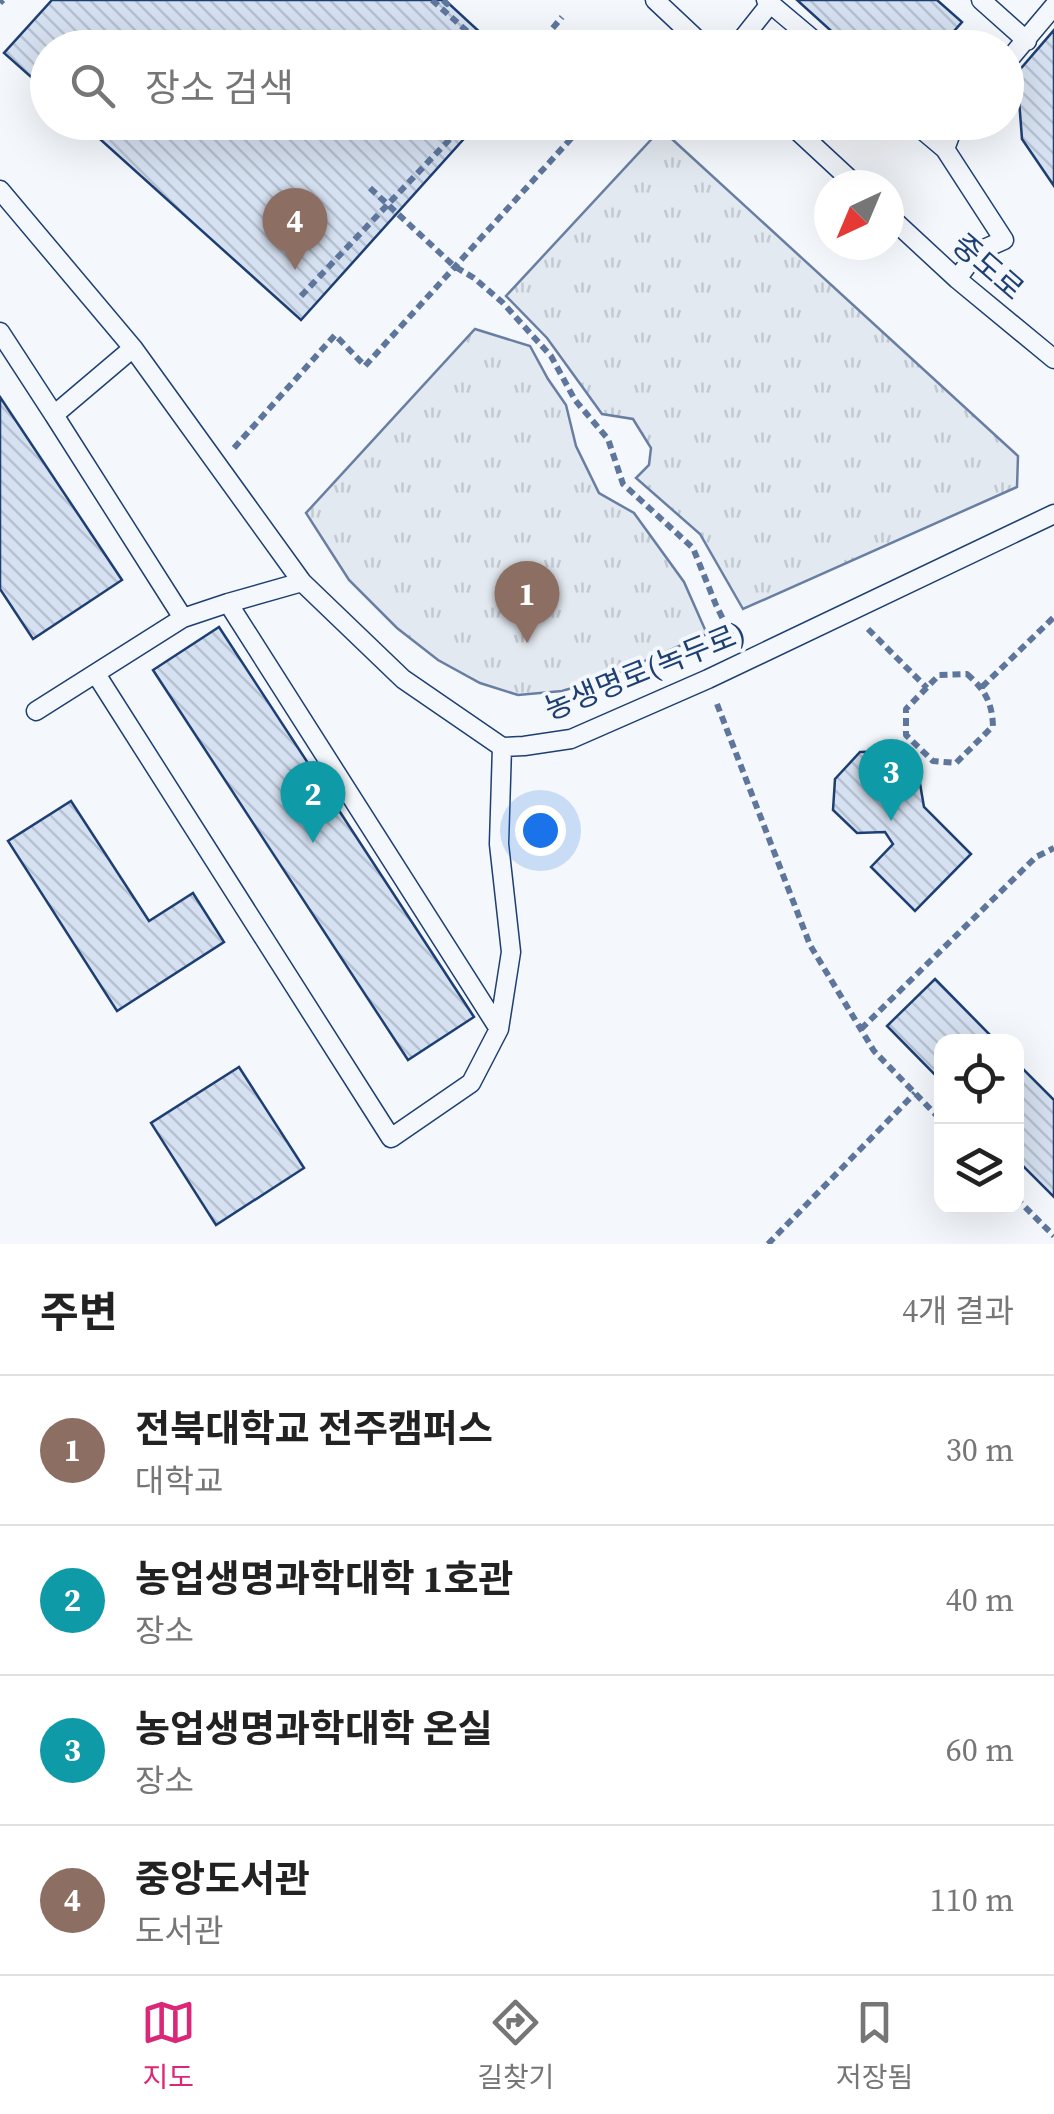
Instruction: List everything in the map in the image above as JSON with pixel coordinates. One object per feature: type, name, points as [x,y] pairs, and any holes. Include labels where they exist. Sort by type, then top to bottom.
[{"type":"lane","points":[[655,0],[687,30]]},
{"type":"lane","points":[[981,0],[1016,30]]},
{"type":"lane","points":[[748,30],[768,2],[801,30]]},
{"type":"lane","points":[[1024,43],[1054,6]]},
{"type":"lane","points":[[807,140],[840,170]]},
{"type":"lane","points":[[933,140],[944,149],[1004,240],[977,252],[957,279]]},
{"type":"lane","points":[[944,149],[948,140]]},
{"type":"lane","points":[[0,190],[134,348],[302,582],[403,679],[502,746],[499,844],[512,952],[499,1029],[472,1083],[391,1138],[96,674]]},
{"type":"lane","name":"중도로","points":[[904,230],[1054,358]]},
{"type":"lane","points":[[0,332],[183,618]]},
{"type":"lane","points":[[54,415],[134,348]]},
{"type":"lane","name":"농생명로(녹두로)","points":[[502,746],[571,739],[708,679],[1054,514]]},
{"type":"lane","points":[[36,710],[183,618],[302,582]]},
{"type":"lane","points":[[228,602],[499,1029]]},
{"type":"path","points":[[432,0],[466,30]]},
{"type":"path","points":[[442,0],[447,4],[450,0]]},
{"type":"path","points":[[552,30],[562,18]]},
{"type":"path","points":[[301,296],[448,140]]},
{"type":"path","points":[[233,449],[335,336],[365,366],[570,140]]},
{"type":"path","points":[[370,188],[454,266],[502,302],[551,356],[575,400],[608,439],[623,484],[693,548],[732,637]]},
{"type":"path","points":[[982,687],[1054,617]]},
{"type":"path","points":[[866,626],[927,688]]},
{"type":"path","points":[[968,674],[982,687],[992,704],[994,726],[956,763],[933,761],[906,735],[906,709],[939,675],[968,674]]},
{"type":"path","points":[[708,679],[810,945],[874,1051],[934,1112]]},
{"type":"path","points":[[861,1029],[1036,857],[1054,848]]},
{"type":"path","points":[[768,1244],[915,1093]]},
{"type":"path","points":[[1024,1206],[1054,1236]]},
{"type":"green space","points":[[651,140],[673,140],[1018,456],[1017,487],[743,609],[700,534],[636,478],[649,465],[651,448],[633,419],[602,414],[547,338],[506,296]]},
{"type":"green space","points":[[475,329],[530,346],[566,405],[576,446],[599,493],[634,513],[684,582],[707,634],[608,677],[562,691],[518,695],[480,683],[438,660],[397,628],[349,580],[306,513]]},
{"type":"building","points":[[52,0],[445,0],[478,30],[30,30],[30,76],[4,53]]},
{"type":"building","points":[[797,0],[937,0],[962,22],[955,30],[830,30]]},
{"type":"building","points":[[1054,30],[1054,186],[1023,140],[1024,65]]},
{"type":"building","points":[[101,140],[463,140],[301,320]]},
{"type":"building","points":[[0,397],[122,580],[33,639],[0,589]]},
{"type":"building","points":[[219,627],[474,1017],[408,1060],[153,670]]},
{"type":"building","points":[[895,751],[918,772],[924,807],[971,854],[915,911],[871,867],[893,844],[885,832],[857,833],[833,810],[835,779],[860,752]]},
{"type":"building","points":[[71,801],[149,921],[193,893],[224,942],[117,1011],[8,841]]},
{"type":"building","points":[[935,979],[989,1034],[934,1034],[934,1074],[887,1026]]},
{"type":"building","points":[[239,1067],[304,1168],[216,1225],[151,1123]]},
{"type":"building","points":[[1024,1070],[1054,1100],[1054,1197],[1024,1167]]},
{"type":"place","name":"중앙도서관","points":[[295,270]]},
{"type":"place","name":"전북대학교 전주캠퍼스","points":[[527,643]]},
{"type":"place","name":"농업생명과학대학 온실","points":[[891,821]]},
{"type":"place","name":"농업생명과학대학 1호관","points":[[313,843]]}]
